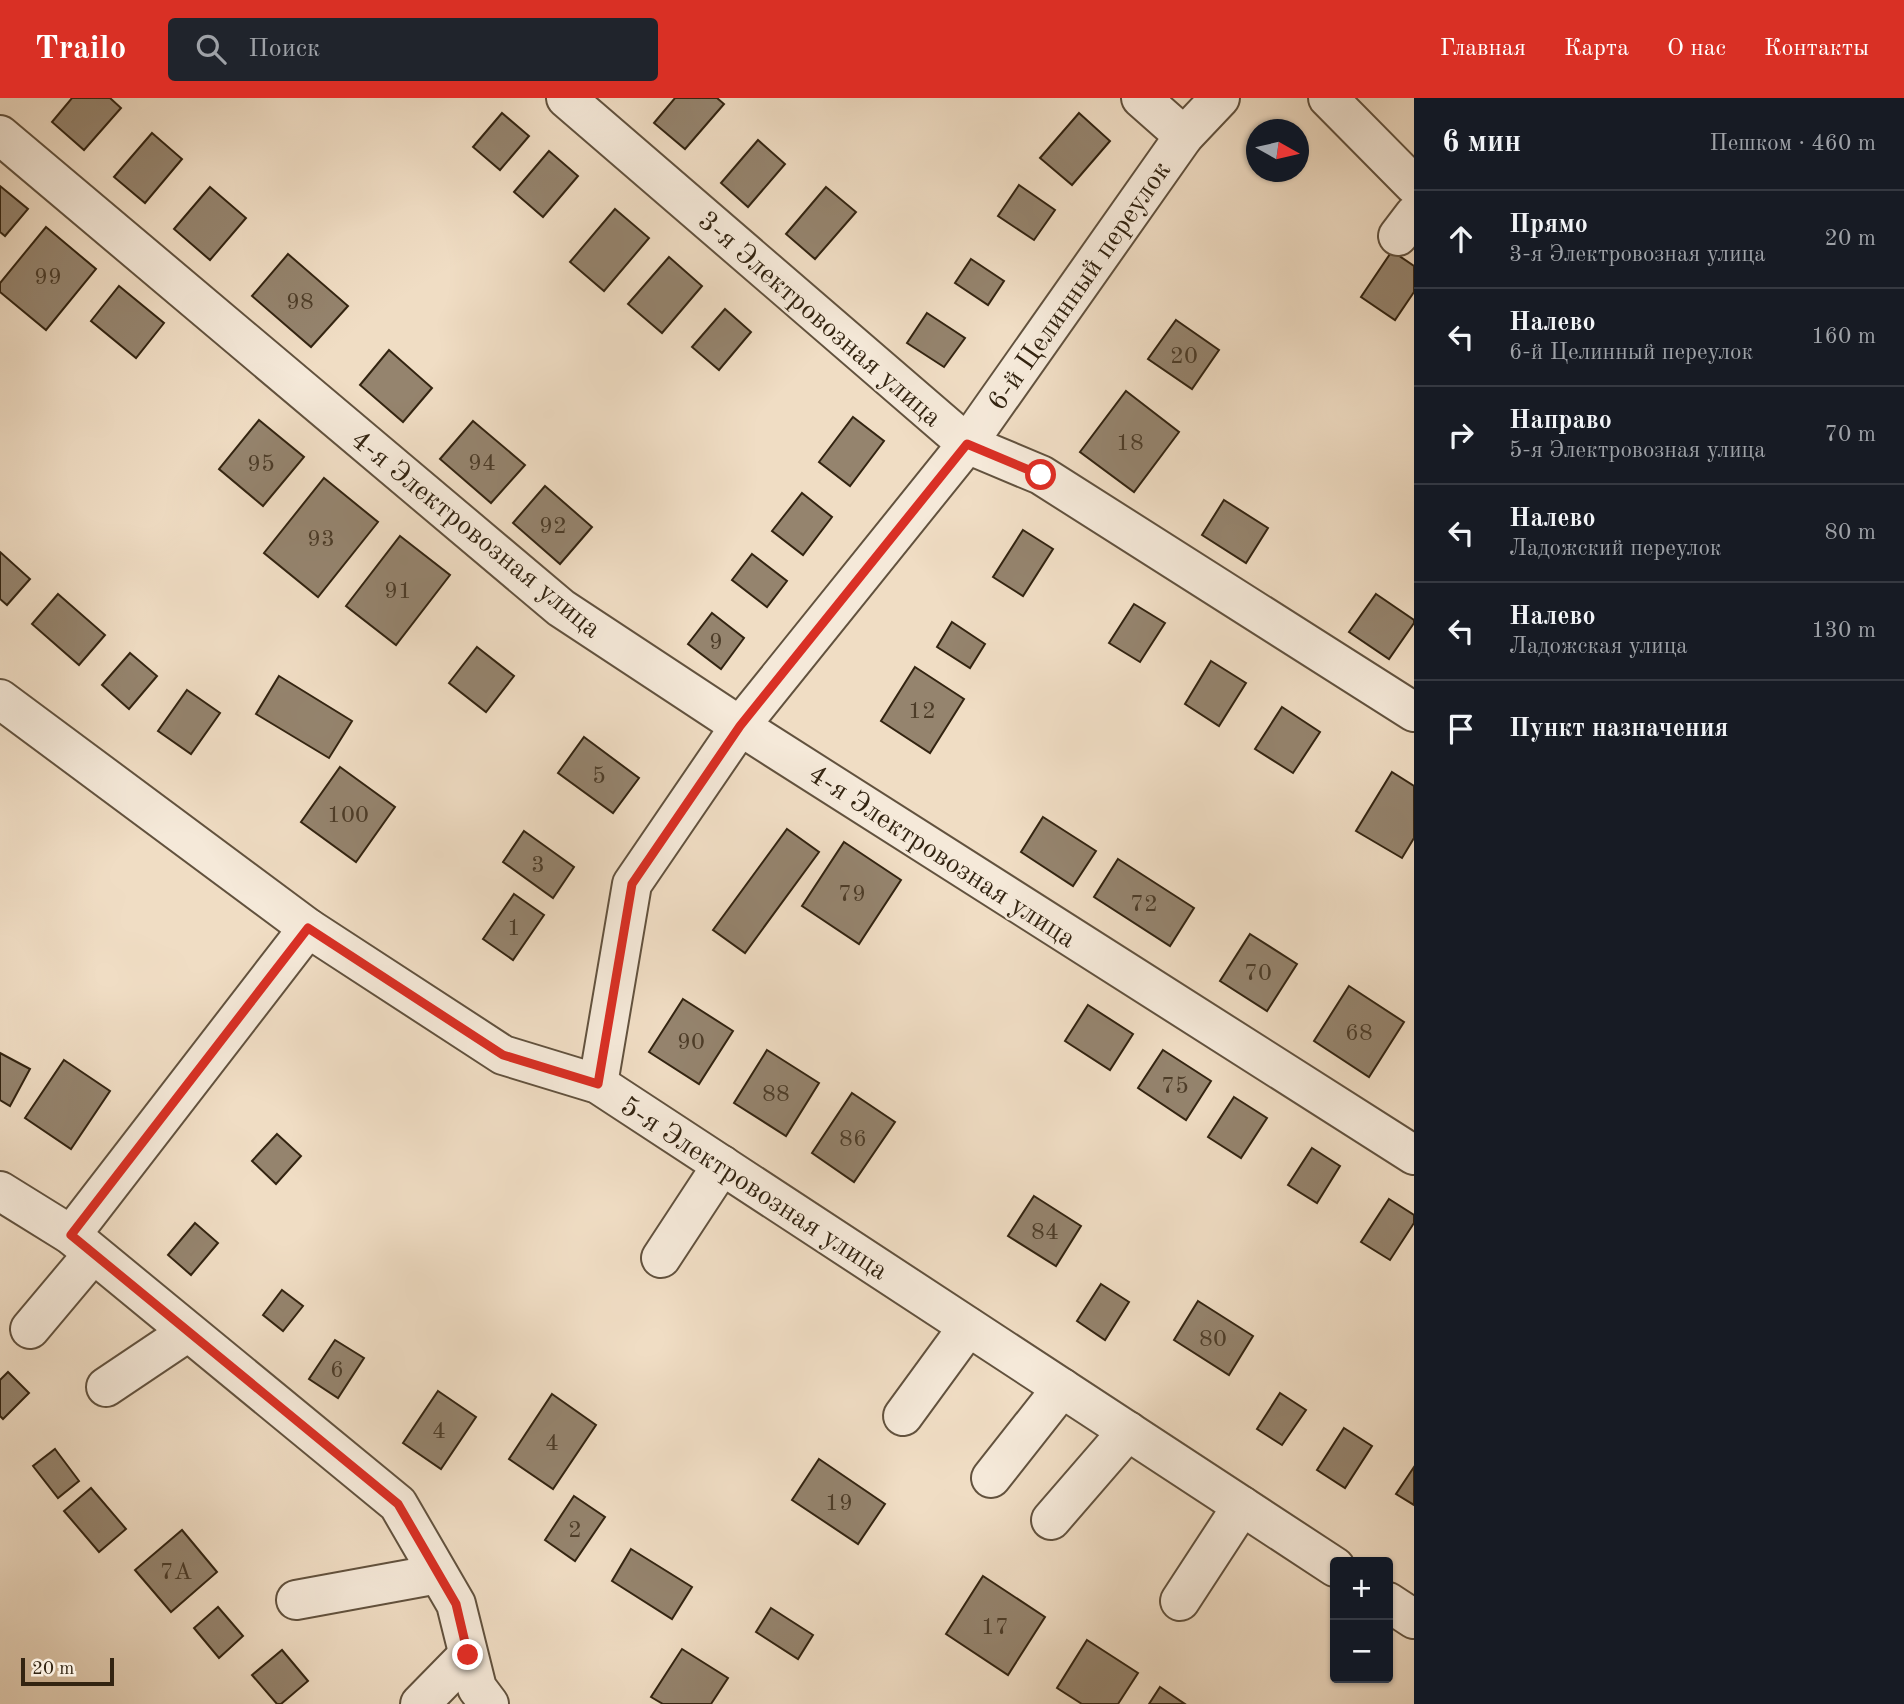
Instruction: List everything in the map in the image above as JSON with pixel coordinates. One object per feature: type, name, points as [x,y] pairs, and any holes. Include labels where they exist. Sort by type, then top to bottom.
[{"type":"street","name":"3-я Электровозная улица","points":[[566,98],[967,444],[1041,475],[1414,712]]},
{"type":"street","points":[[1141,98],[1184,135]]},
{"type":"street","name":"6-й Целинный переулок","points":[[598,1084],[632,884],[740,726],[967,444],[1184,135],[1220,98]]},
{"type":"street","points":[[1328,98],[1414,184]]},
{"type":"street","name":"4-я Электровозная улица","points":[[0,135],[561,608],[740,726],[1414,1155]]},
{"type":"street","name":"5-я Электровозная улица","points":[[0,699],[308,928],[503,1055],[598,1084],[1330,1564]]},
{"type":"street","points":[[30,1329],[82,1244],[308,928]]},
{"type":"street","points":[[661,1258],[722,1165]]},
{"type":"street","points":[[0,1191],[82,1244],[398,1504],[456,1604],[477,1688],[489,1704]]},
{"type":"street","points":[[903,1416],[968,1326]]},
{"type":"street","points":[[106,1387],[188,1332]]},
{"type":"street","points":[[991,1478],[1062,1388]]},
{"type":"street","points":[[1051,1520],[1128,1431]]},
{"type":"street","points":[[1180,1601],[1242,1506]]},
{"type":"street","points":[[296,1600],[438,1574]]},
{"type":"street","points":[[1393,1605],[1414,1619]]},
{"type":"street","points":[[421,1704],[468,1655]]},
{"type":"building","points":[[72,98],[110,98],[121,108],[84,150],[52,122]]},
{"type":"building","points":[[675,98],[717,98],[724,104],[685,149],[654,123]]},
{"type":"building","points":[[502,113],[529,136],[500,170],[473,147]]},
{"type":"building","points":[[1079,113],[1110,141],[1072,185],[1040,158]]},
{"type":"building","points":[[152,133],[182,159],[145,203],[114,177]]},
{"type":"building","points":[[758,140],[785,164],[748,207],[721,183]]},
{"type":"building","points":[[549,151],[578,176],[543,217],[514,192]]},
{"type":"building","points":[[1019,185],[1055,210],[1034,240],[998,216]]},
{"type":"building","points":[[0,186],[28,209],[5,236],[0,232]]},
{"type":"building","points":[[210,187],[246,218],[210,260],[174,229]]},
{"type":"building","points":[[826,187],[856,212],[815,259],[786,234]]},
{"type":"building","points":[[615,209],[649,238],[604,291],[570,262]]},
{"type":"building","points":[[46,227],[96,269],[46,330],[0,292],[0,283]]},
{"type":"building","points":[[1392,251],[1414,266],[1414,292],[1395,320],[1361,297]]},
{"type":"building","points":[[288,254],[348,306],[311,347],[252,296]]},
{"type":"building","points":[[669,257],[702,286],[662,333],[628,304]]},
{"type":"building","points":[[971,259],[1004,281],[988,305],[955,283]]},
{"type":"building","points":[[119,286],[164,323],[136,358],[91,321]]},
{"type":"building","points":[[725,309],[751,332],[719,370],[692,347]]},
{"type":"building","points":[[927,313],[965,338],[944,367],[907,343]]},
{"type":"building","points":[[1176,320],[1219,350],[1192,389],[1148,359]]},
{"type":"building","points":[[389,350],[432,388],[403,422],[360,385]]},
{"type":"building","points":[[1126,391],[1179,432],[1134,492],[1080,452]]},
{"type":"building","points":[[853,417],[884,441],[850,486],[819,462]]},
{"type":"building","points":[[259,420],[304,457],[263,506],[219,469]]},
{"type":"building","points":[[473,421],[525,465],[491,503],[440,459]]},
{"type":"building","points":[[324,478],[378,522],[318,597],[264,553]]},
{"type":"building","points":[[545,486],[592,527],[560,564],[513,523]]},
{"type":"building","points":[[802,493],[832,517],[803,555],[772,531]]},
{"type":"building","points":[[1224,500],[1268,528],[1246,563],[1202,535]]},
{"type":"building","points":[[1023,530],[1053,549],[1023,596],[993,577]]},
{"type":"building","points":[[400,536],[450,575],[396,645],[346,606]]},
{"type":"building","points":[[0,552],[30,579],[7,605],[0,599]]},
{"type":"building","points":[[752,554],[787,581],[767,607],[732,580]]},
{"type":"building","points":[[58,594],[105,635],[79,665],[32,624]]},
{"type":"building","points":[[1376,594],[1414,620],[1389,659],[1349,632]]},
{"type":"building","points":[[1134,604],[1165,623],[1140,662],[1109,643]]},
{"type":"building","points":[[712,613],[744,638],[721,669],[688,644]]},
{"type":"building","points":[[952,622],[985,644],[970,668],[937,647]]},
{"type":"building","points":[[477,647],[514,676],[486,712],[449,683]]},
{"type":"building","points":[[130,653],[157,676],[129,709],[102,685]]},
{"type":"building","points":[[1211,661],[1246,683],[1219,726],[1185,704]]},
{"type":"building","points":[[915,667],[964,699],[930,753],[881,721]]},
{"type":"building","points":[[279,676],[352,721],[329,758],[256,714]]},
{"type":"building","points":[[187,690],[220,713],[191,754],[158,731]]},
{"type":"building","points":[[1282,707],[1320,732],[1293,773],[1255,749]]},
{"type":"building","points":[[584,737],[639,778],[613,813],[558,773]]},
{"type":"building","points":[[340,767],[395,807],[356,862],[301,822]]},
{"type":"building","points":[[1392,772],[1414,786],[1414,838],[1402,858],[1356,831]]},
{"type":"building","points":[[1043,817],[1096,851],[1073,886],[1021,852]]},
{"type":"building","points":[[787,829],[819,852],[745,953],[713,930]]},
{"type":"building","points":[[524,831],[574,867],[553,898],[503,862]]},
{"type":"building","points":[[844,842],[901,880],[859,944],[802,906]]},
{"type":"building","points":[[1118,859],[1194,908],[1170,946],[1094,897]]},
{"type":"building","points":[[514,894],[544,915],[513,960],[483,939]]},
{"type":"building","points":[[1250,934],[1297,964],[1267,1011],[1220,981]]},
{"type":"building","points":[[1349,986],[1404,1022],[1369,1077],[1314,1041]]},
{"type":"building","points":[[683,999],[733,1031],[699,1084],[649,1052]]},
{"type":"building","points":[[1088,1005],[1133,1034],[1110,1070],[1065,1041]]},
{"type":"building","points":[[767,1050],[819,1083],[786,1136],[734,1103]]},
{"type":"building","points":[[1163,1050],[1211,1081],[1186,1120],[1138,1088]]},
{"type":"building","points":[[0,1053],[30,1069],[10,1106],[0,1100]]},
{"type":"building","points":[[64,1060],[110,1091],[71,1149],[25,1118]]},
{"type":"building","points":[[852,1093],[895,1122],[854,1182],[812,1153]]},
{"type":"building","points":[[1234,1097],[1267,1118],[1241,1158],[1208,1137]]},
{"type":"building","points":[[277,1134],[301,1156],[276,1184],[252,1161]]},
{"type":"building","points":[[1312,1148],[1340,1166],[1317,1203],[1288,1185]]},
{"type":"building","points":[[1034,1196],[1081,1226],[1056,1266],[1008,1236]]},
{"type":"building","points":[[1389,1199],[1414,1215],[1414,1223],[1390,1260],[1361,1242]]},
{"type":"building","points":[[195,1223],[218,1243],[191,1275],[168,1255]]},
{"type":"building","points":[[1101,1284],[1129,1302],[1105,1340],[1077,1321]]},
{"type":"building","points":[[282,1290],[303,1306],[283,1331],[263,1315]]},
{"type":"building","points":[[1198,1301],[1253,1336],[1229,1375],[1174,1340]]},
{"type":"building","points":[[335,1340],[364,1358],[338,1398],[309,1379]]},
{"type":"building","points":[[8,1372],[29,1393],[3,1419],[0,1416],[0,1380]]},
{"type":"building","points":[[438,1391],[476,1417],[441,1469],[403,1443]]},
{"type":"building","points":[[1280,1393],[1306,1410],[1282,1445],[1257,1429]]},
{"type":"building","points":[[552,1394],[596,1425],[553,1489],[509,1459]]},
{"type":"building","points":[[1344,1428],[1372,1446],[1345,1488],[1317,1470]]},
{"type":"building","points":[[55,1449],[79,1481],[58,1498],[33,1466]]},
{"type":"building","points":[[819,1459],[885,1504],[858,1544],[792,1500]]},
{"type":"building","points":[[1414,1467],[1414,1505],[1396,1494]]},
{"type":"building","points":[[91,1488],[126,1529],[99,1552],[64,1511]]},
{"type":"building","points":[[574,1496],[605,1517],[575,1561],[545,1540]]},
{"type":"building","points":[[182,1530],[217,1572],[171,1612],[135,1570]]},
{"type":"building","points":[[631,1549],[692,1587],[672,1619],[612,1581]]},
{"type":"building","points":[[983,1576],[1045,1617],[1008,1675],[946,1634]]},
{"type":"building","points":[[218,1607],[243,1636],[219,1658],[194,1628]]},
{"type":"building","points":[[771,1608],[813,1635],[798,1659],[756,1632]]},
{"type":"building","points":[[1087,1640],[1138,1673],[1118,1704],[1082,1704],[1057,1688]]},
{"type":"building","points":[[682,1649],[728,1678],[711,1704],[663,1704],[651,1697]]},
{"type":"building","points":[[282,1650],[308,1681],[281,1704],[277,1704],[252,1675]]},
{"type":"building","points":[[1160,1687],[1185,1704],[1149,1704]]},
{"type":"route","points":[[468,1655],[456,1604],[398,1504],[71,1235],[308,928],[503,1055],[598,1084],[632,884],[740,726],[967,444],[1041,475]]}]
